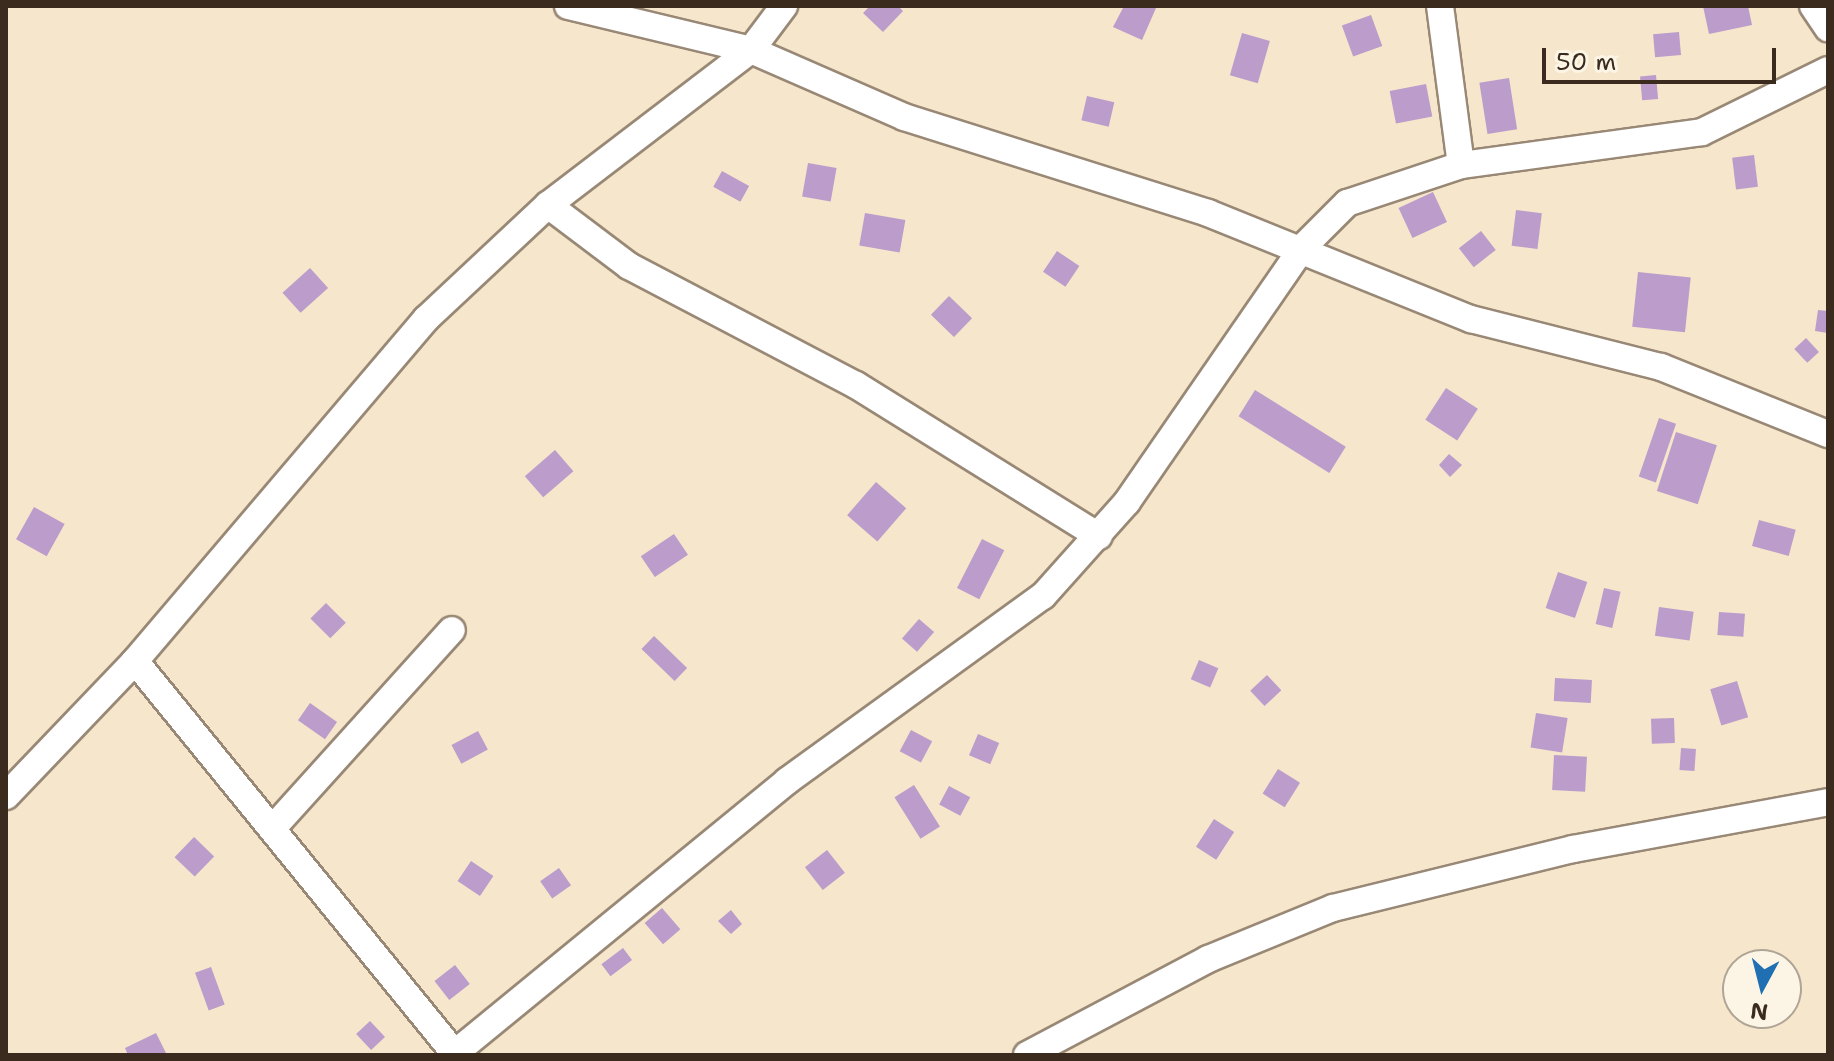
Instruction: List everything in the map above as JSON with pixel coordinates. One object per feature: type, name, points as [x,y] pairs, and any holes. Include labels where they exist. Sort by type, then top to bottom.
[{"type":"street","points":[[568,6],[751,50],[904,117],[1302,248],[1471,319],[1661,367],[1828,434]]},
{"type":"street","points":[[6,796],[135,661],[426,319],[548,205],[751,50],[784,6]]},
{"type":"street","points":[[1440,6],[1461,165]]},
{"type":"street","points":[[1813,6],[1828,28]]},
{"type":"street","points":[[135,661],[456,1054],[787,781],[1043,596],[1099,536],[1302,248],[1364,194],[1461,165],[1702,132],[1828,70]]},
{"type":"street","points":[[548,205],[629,266],[856,385],[1099,536]]},
{"type":"street","points":[[272,829],[452,630]]},
{"type":"street","points":[[1027,1055],[1208,959],[1333,908],[1587,846],[1828,802]]},
{"type":"building","points":[[870,6],[898,6],[903,11],[883,32],[863,13]]},
{"type":"building","points":[[1124,6],[1156,8],[1142,40],[1113,27]]},
{"type":"building","points":[[1703,6],[1748,6],[1752,25],[1709,34]]},
{"type":"building","points":[[1371,15],[1382,46],[1353,57],[1342,26]]},
{"type":"building","points":[[1679,32],[1681,55],[1655,57],[1653,34]]},
{"type":"building","points":[[1242,33],[1270,41],[1258,83],[1230,75]]},
{"type":"building","points":[[1656,75],[1658,99],[1642,100],[1640,76]]},
{"type":"building","points":[[1509,78],[1517,129],[1488,134],[1479,83]]},
{"type":"building","points":[[1426,84],[1432,116],[1396,123],[1390,91]]},
{"type":"building","points":[[1087,96],[1114,102],[1109,127],[1081,120]]},
{"type":"building","points":[[1754,155],[1758,187],[1736,189],[1732,158]]},
{"type":"building","points":[[808,163],[837,168],[831,202],[802,196]]},
{"type":"building","points":[[722,171],[749,186],[740,202],[713,187]]},
{"type":"building","points":[[1433,192],[1447,222],[1413,238],[1399,208]]},
{"type":"building","points":[[1516,210],[1542,213],[1537,249],[1512,246]]},
{"type":"building","points":[[865,213],[905,220],[900,253],[859,245]]},
{"type":"building","points":[[1481,231],[1496,250],[1474,267],[1459,248]]},
{"type":"building","points":[[1057,251],[1079,266],[1065,287],[1043,272]]},
{"type":"building","points":[[310,268],[328,288],[301,313],[283,293]]},
{"type":"building","points":[[1638,272],[1691,278],[1685,332],[1632,327]]},
{"type":"building","points":[[949,296],[972,318],[954,337],[931,315]]},
{"type":"building","points":[[1818,310],[1828,311],[1828,333],[1815,331]]},
{"type":"building","points":[[1806,338],[1819,352],[1807,363],[1794,349]]},
{"type":"building","points":[[1446,388],[1478,409],[1457,441],[1425,420]]},
{"type":"building","points":[[1255,390],[1346,447],[1329,473],[1239,416]]},
{"type":"building","points":[[1659,418],[1676,424],[1656,482],[1639,477]]},
{"type":"building","points":[[1676,432],[1717,445],[1698,504],[1657,491]]},
{"type":"building","points":[[555,450],[573,471],[543,497],[525,476]]},
{"type":"building","points":[[1449,454],[1462,465],[1450,477],[1439,465]]},
{"type":"building","points":[[876,482],[906,508],[877,541],[847,515]]},
{"type":"building","points":[[34,507],[65,524],[47,556],[16,539]]},
{"type":"building","points":[[1759,520],[1796,530],[1789,556],[1752,546]]},
{"type":"building","points":[[674,534],[688,555],[655,577],[641,556]]},
{"type":"building","points":[[982,539],[1004,550],[979,599],[957,588]]},
{"type":"building","points":[[1558,572],[1587,582],[1575,618],[1546,608]]},
{"type":"building","points":[[1604,588],[1621,592],[1612,628],[1596,624]]},
{"type":"building","points":[[326,603],[346,623],[330,638],[310,619]]},
{"type":"building","points":[[1659,607],[1694,612],[1690,641],[1655,636]]},
{"type":"building","points":[[1719,612],[1745,614],[1743,637],[1717,635]]},
{"type":"building","points":[[919,619],[934,632],[917,652],[902,639]]},
{"type":"building","points":[[654,636],[687,668],[675,681],[641,649]]},
{"type":"building","points":[[1199,660],[1218,668],[1210,688],[1191,679]]},
{"type":"building","points":[[1267,675],[1281,690],[1265,706],[1250,691]]},
{"type":"building","points":[[1555,678],[1592,680],[1591,703],[1554,701]]},
{"type":"building","points":[[1737,681],[1748,717],[1721,726],[1710,689]]},
{"type":"building","points":[[310,703],[337,722],[325,739],[298,720]]},
{"type":"building","points":[[1536,713],[1568,718],[1562,753],[1531,748]]},
{"type":"building","points":[[1674,718],[1675,743],[1652,744],[1651,719]]},
{"type":"building","points":[[911,730],[932,741],[921,762],[900,751]]},
{"type":"building","points":[[478,731],[488,750],[461,764],[452,745]]},
{"type":"building","points":[[978,734],[999,743],[990,764],[969,755]]},
{"type":"building","points":[[1681,748],[1696,749],[1694,771],[1679,770]]},
{"type":"building","points":[[1554,755],[1587,757],[1585,792],[1552,790]]},
{"type":"building","points":[[1278,769],[1300,783],[1285,807],[1263,794]]},
{"type":"building","points":[[914,785],[940,827],[920,839],[894,797]]},
{"type":"building","points":[[949,786],[970,797],[960,816],[939,805]]},
{"type":"building","points":[[1214,819],[1234,832],[1216,860],[1196,847]]},
{"type":"building","points":[[194,837],[214,856],[195,877],[175,857]]},
{"type":"building","points":[[827,850],[845,873],[823,890],[805,867]]},
{"type":"building","points":[[471,861],[493,876],[480,896],[458,881]]},
{"type":"building","points":[[559,868],[571,885],[552,898],[540,881]]},
{"type":"building","points":[[662,908],[680,929],[663,944],[645,923]]},
{"type":"building","points":[[731,910],[742,924],[731,934],[718,921]]},
{"type":"building","points":[[623,948],[632,960],[610,976],[601,964]]},
{"type":"building","points":[[455,965],[470,984],[449,1000],[435,981]]},
{"type":"building","points":[[211,967],[225,1005],[209,1010],[195,973]]},
{"type":"building","points":[[370,1021],[385,1037],[371,1050],[356,1034]]},
{"type":"building","points":[[156,1033],[167,1055],[128,1055],[125,1048]]}]
